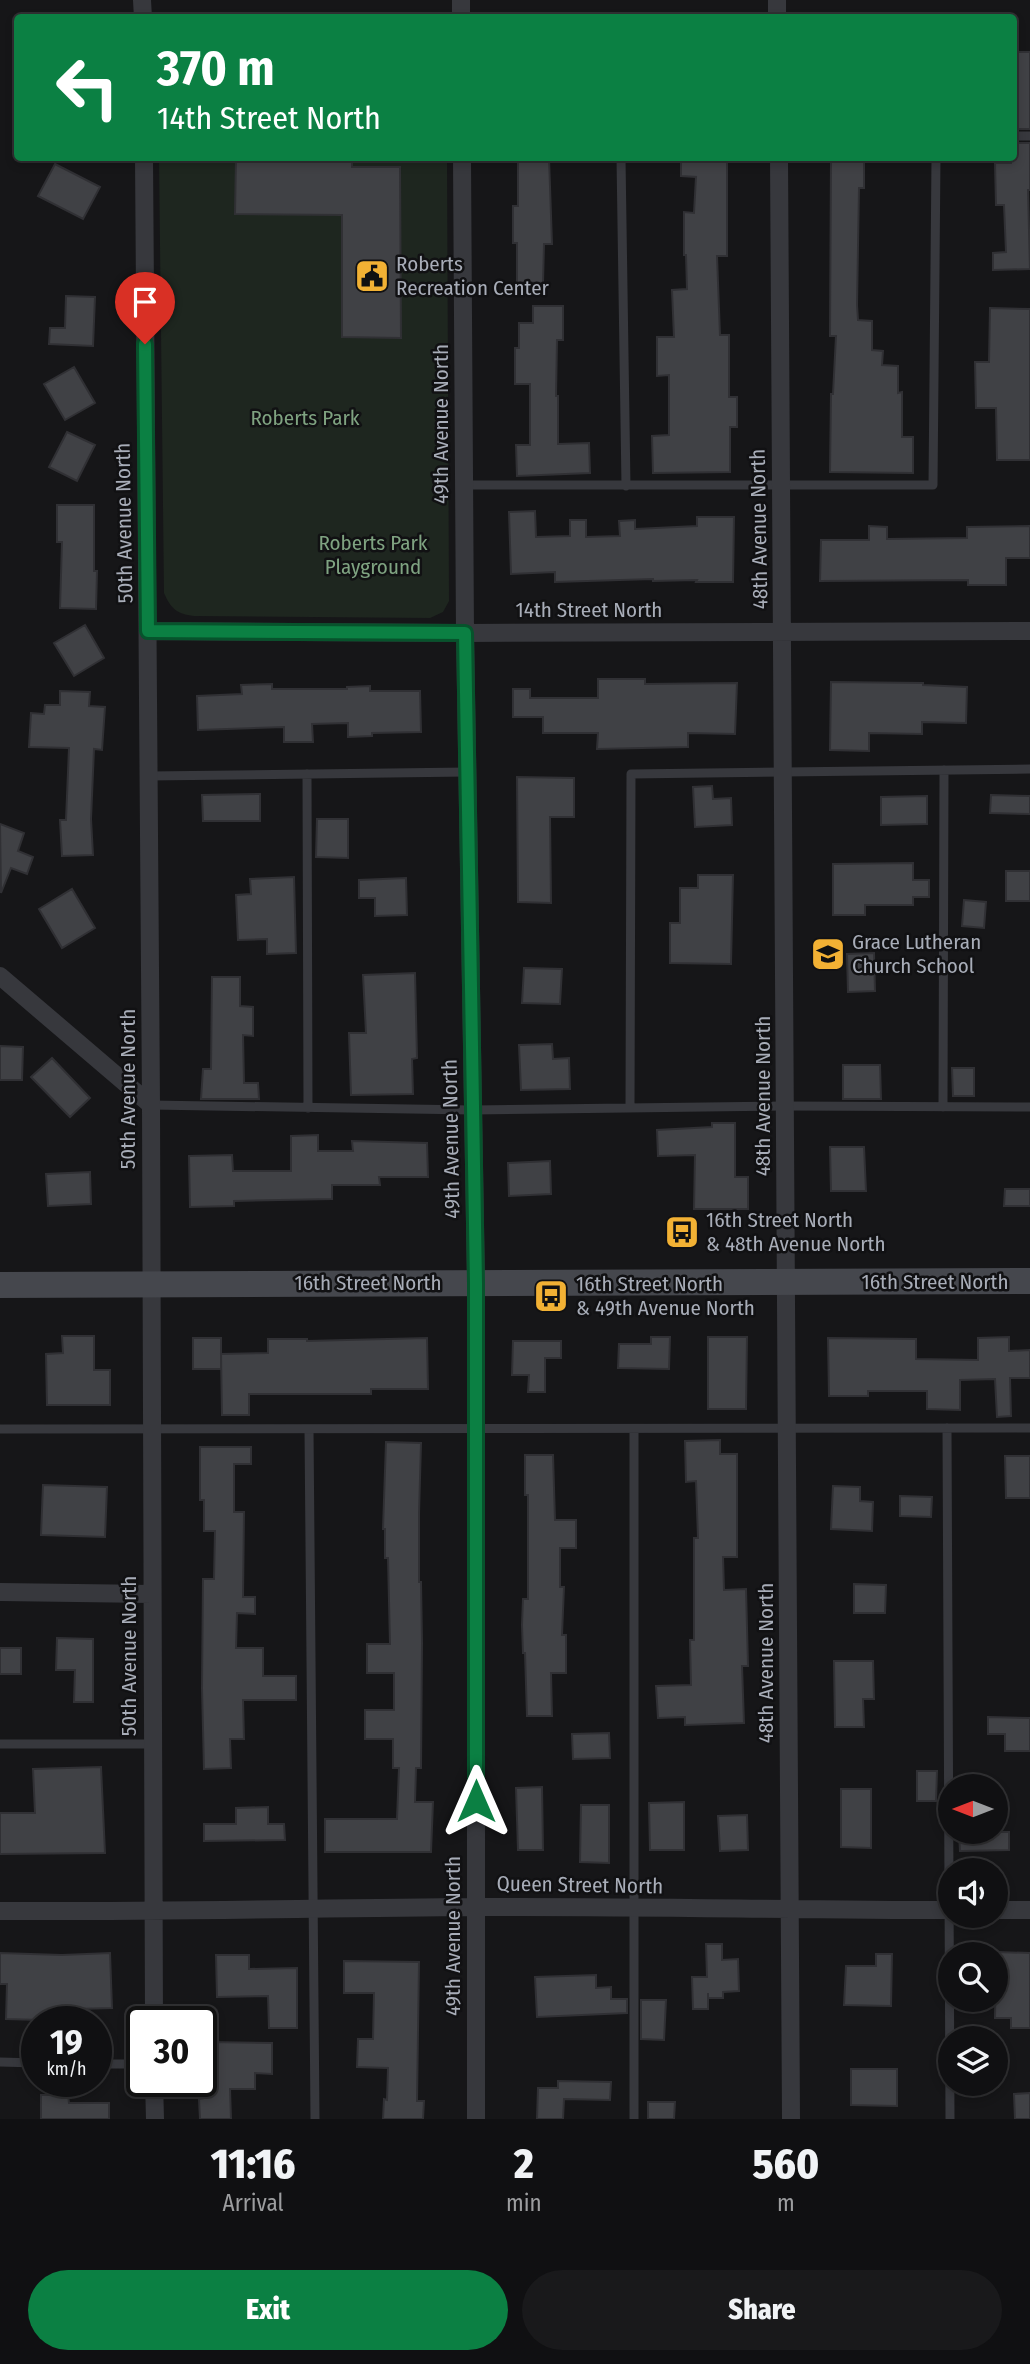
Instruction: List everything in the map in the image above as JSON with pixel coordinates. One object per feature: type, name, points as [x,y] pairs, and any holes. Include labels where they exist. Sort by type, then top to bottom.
[{"type":"street","name":"50th Avenue North","points":[[144,161],[154,2006]]},
{"type":"street","name":"49th Avenue North","points":[[462,161],[465,633],[476,1283],[476,2119]]},
{"type":"street","name":"48th Avenue North","points":[[779,161],[791,2119]]},
{"type":"street","name":"14th Street North","points":[[148,631],[1030,631]]},
{"type":"street","points":[[0,976],[151,1105]]},
{"type":"street","name":"16th Street North","points":[[0,1284],[1030,1281]]},
{"type":"street","points":[[0,1592],[152,1594]]},
{"type":"street","name":"Queen Street North","points":[[0,1911],[153,1912],[476,1907],[938,1910]]},
{"type":"street","points":[[1008,1910],[1030,1910]]},
{"type":"street","points":[[155,2097],[155,2119]]},
{"type":"lane","points":[[621,161],[626,485]]},
{"type":"lane","points":[[464,485],[933,485],[936,161]]},
{"type":"lane","points":[[630,1108],[631,774],[1030,769]]},
{"type":"lane","points":[[943,1107],[944,770]]},
{"type":"lane","points":[[149,776],[467,772]]},
{"type":"lane","points":[[307,774],[308,1108]]},
{"type":"lane","points":[[151,1105],[473,1110],[786,1106],[1030,1107]]},
{"type":"lane","points":[[947,1428],[950,1858]]},
{"type":"lane","points":[[0,1429],[1030,1428]]},
{"type":"lane","points":[[309,1429],[315,2119]]},
{"type":"lane","points":[[634,1429],[634,2119]]},
{"type":"lane","points":[[0,1744],[153,1744]]},
{"type":"lane","points":[[950,1928],[950,2119]]},
{"type":"lane","points":[[0,2062],[21,2063]]},
{"type":"green space","name":"Roberts Park","points":[[159,161],[447,161],[449,601],[443,612],[430,618],[194,616],[175,610],[164,593]]},
{"type":"building","points":[[1017,52],[1030,52],[1030,129],[1017,129]]},
{"type":"building","points":[[1017,143],[1030,143],[1030,269],[993,270],[993,253],[1006,252],[1004,205],[996,205],[995,163],[1017,161]]},
{"type":"building","name":"Roberts Recreation Center","points":[[236,161],[352,161],[352,167],[400,167],[401,338],[342,337],[342,215],[235,214]]},
{"type":"building","points":[[518,161],[549,161],[552,244],[544,244],[543,283],[517,282],[513,206],[518,206]]},
{"type":"building","points":[[681,161],[727,161],[727,256],[717,256],[720,335],[729,335],[729,397],[737,397],[737,427],[730,427],[730,472],[653,473],[652,436],[669,435],[669,375],[657,376],[657,337],[674,337],[672,290],[687,289],[684,212],[694,213],[696,177],[681,176]]},
{"type":"building","points":[[831,161],[864,161],[864,188],[859,188],[858,320],[872,321],[872,350],[883,351],[882,365],[898,366],[898,393],[902,392],[902,437],[913,437],[913,473],[830,472],[831,394],[836,336],[830,336]]},
{"type":"building","points":[[55,164],[100,187],[83,219],[38,196]]},
{"type":"building","points":[[66,296],[95,297],[93,346],[49,344],[50,328],[65,328]]},
{"type":"building","points":[[533,306],[563,306],[563,340],[557,340],[558,444],[589,443],[590,473],[517,476],[516,445],[530,445],[530,384],[515,384],[515,348],[519,348],[519,323],[533,323]]},
{"type":"building","points":[[990,308],[1030,309],[1030,460],[997,460],[996,408],[976,408],[975,362],[989,362]]},
{"type":"building","points":[[74,367],[95,403],[65,420],[44,384]]},
{"type":"building","points":[[67,432],[95,445],[77,481],[49,467]]},
{"type":"building","points":[[57,505],[94,505],[96,609],[60,608],[62,542],[57,542]]},
{"type":"building","points":[[535,511],[536,537],[570,536],[570,520],[586,520],[586,537],[620,536],[619,521],[635,520],[635,529],[697,526],[697,517],[734,517],[733,582],[653,579],[555,582],[555,572],[511,574],[509,512]]},
{"type":"building","points":[[869,526],[887,527],[887,539],[967,538],[967,527],[1030,526],[1030,558],[1006,558],[1006,585],[968,585],[968,580],[820,581],[821,540],[869,540]]},
{"type":"building","points":[[85,625],[104,658],[74,676],[54,643]]},
{"type":"building","points":[[598,679],[645,679],[645,684],[737,683],[735,734],[688,733],[688,747],[597,749],[598,733],[543,733],[543,717],[513,717],[513,689],[530,689],[530,698],[598,698]]},
{"type":"building","points":[[831,682],[923,683],[967,687],[966,723],[922,722],[922,734],[869,733],[869,751],[830,750]]},
{"type":"building","points":[[272,684],[272,689],[347,689],[370,686],[370,691],[420,691],[421,732],[372,733],[372,736],[348,737],[348,723],[312,724],[313,742],[284,742],[284,727],[198,730],[197,696],[242,694],[241,685]]},
{"type":"building","points":[[60,691],[90,692],[89,706],[105,707],[102,750],[94,749],[91,819],[93,855],[62,856],[60,820],[66,820],[69,748],[29,747],[31,713],[44,714],[45,705],[60,705]]},
{"type":"building","points":[[517,777],[574,778],[574,817],[550,817],[551,903],[518,902]]},
{"type":"building","points":[[712,786],[713,799],[731,798],[732,825],[695,827],[693,787]]},
{"type":"building","points":[[260,794],[260,821],[203,821],[202,795]]},
{"type":"building","points":[[991,795],[1030,796],[1030,814],[990,813]]},
{"type":"building","points":[[927,796],[927,824],[881,825],[881,797]]},
{"type":"building","points":[[317,819],[348,819],[348,858],[316,857]]},
{"type":"building","points":[[0,824],[24,833],[18,851],[33,857],[27,874],[11,868],[1,893]]},
{"type":"building","points":[[913,863],[913,880],[929,880],[929,897],[913,897],[913,905],[865,905],[865,915],[833,915],[833,864]]},
{"type":"building","points":[[1006,871],[1030,871],[1030,901],[1006,901]]},
{"type":"building","points":[[698,875],[733,875],[731,964],[670,963],[670,923],[680,923],[680,888],[698,888]]},
{"type":"building","points":[[294,877],[296,953],[267,954],[267,939],[238,940],[236,895],[251,894],[250,879]]},
{"type":"building","points":[[406,878],[407,915],[375,916],[375,898],[359,898],[359,880]]},
{"type":"building","points":[[72,889],[95,928],[62,948],[39,909]]},
{"type":"building","points":[[964,900],[986,902],[984,928],[962,926]]},
{"type":"building","points":[[874,953],[875,991],[848,992],[847,954]]},
{"type":"building","points":[[524,968],[562,969],[560,1004],[522,1003]]},
{"type":"building","points":[[415,973],[417,1058],[412,1059],[413,1094],[351,1095],[349,1033],[366,1033],[363,975]]},
{"type":"building","points":[[212,977],[240,977],[240,1006],[253,1007],[253,1036],[243,1035],[244,1083],[258,1083],[259,1099],[201,1099],[203,1069],[211,1069]]},
{"type":"building","points":[[552,1044],[553,1059],[569,1058],[570,1089],[521,1090],[519,1045]]},
{"type":"building","points":[[0,1046],[23,1047],[22,1080],[0,1080]]},
{"type":"building","points":[[52,1058],[90,1098],[70,1117],[31,1077]]},
{"type":"building","points":[[843,1065],[880,1065],[881,1099],[843,1099]]},
{"type":"building","points":[[952,1068],[974,1068],[974,1096],[953,1096]]},
{"type":"building","points":[[712,1123],[735,1123],[735,1177],[748,1177],[748,1209],[694,1209],[695,1155],[658,1156],[657,1130],[712,1127]]},
{"type":"building","points":[[318,1135],[318,1151],[353,1151],[352,1141],[427,1143],[428,1177],[379,1177],[380,1185],[332,1185],[332,1199],[234,1201],[234,1206],[190,1207],[189,1156],[232,1155],[233,1171],[291,1171],[291,1136]]},
{"type":"building","points":[[830,1147],[864,1147],[866,1191],[831,1191]]},
{"type":"building","points":[[550,1161],[551,1194],[509,1196],[508,1163]]},
{"type":"building","points":[[90,1172],[91,1204],[48,1206],[46,1174]]},
{"type":"building","points":[[1005,1189],[1030,1189],[1030,1206],[1004,1206]]},
{"type":"building","points":[[62,1336],[94,1336],[94,1370],[110,1370],[110,1405],[47,1405],[46,1354],[63,1353]]},
{"type":"building","points":[[651,1337],[670,1337],[669,1369],[618,1368],[619,1344],[651,1344]]},
{"type":"building","points":[[708,1337],[747,1337],[746,1409],[708,1409]]},
{"type":"building","points":[[1009,1337],[1009,1351],[1030,1350],[1030,1378],[1010,1378],[1011,1416],[997,1417],[995,1379],[960,1380],[960,1410],[927,1409],[927,1391],[868,1391],[868,1396],[829,1396],[828,1338],[916,1339],[916,1359],[978,1360],[978,1338]]},
{"type":"building","points":[[193,1338],[221,1338],[221,1369],[193,1369]]},
{"type":"building","points":[[427,1338],[428,1389],[371,1389],[371,1394],[249,1394],[249,1415],[222,1415],[221,1354],[268,1353],[268,1339],[307,1341]]},
{"type":"building","points":[[513,1341],[561,1341],[561,1358],[545,1358],[545,1392],[528,1392],[529,1375],[512,1375]]},
{"type":"building","points":[[720,1440],[720,1454],[737,1454],[737,1557],[723,1557],[724,1590],[746,1589],[748,1666],[742,1666],[744,1723],[685,1725],[685,1717],[658,1718],[656,1686],[691,1685],[694,1538],[698,1538],[696,1481],[686,1482],[685,1441]]},
{"type":"building","points":[[386,1442],[421,1443],[421,1768],[416,1768],[415,1802],[433,1802],[431,1852],[325,1852],[325,1819],[397,1819],[399,1768],[393,1768],[393,1739],[365,1739],[365,1710],[394,1710],[394,1673],[367,1673],[367,1644],[390,1644],[388,1558],[385,1558],[383,1529]]},
{"type":"building","points":[[200,1447],[251,1447],[251,1464],[234,1464],[234,1512],[244,1512],[243,1597],[255,1597],[255,1614],[237,1613],[236,1648],[263,1648],[263,1676],[296,1676],[296,1700],[243,1700],[244,1739],[230,1739],[231,1768],[204,1769],[203,1579],[214,1579],[215,1531],[204,1531],[204,1500],[200,1500]]},
{"type":"building","points":[[525,1455],[553,1455],[555,1520],[576,1520],[576,1548],[560,1548],[560,1587],[564,1587],[562,1635],[566,1635],[566,1673],[551,1673],[552,1716],[527,1716],[522,1625],[523,1599],[528,1599],[528,1495],[525,1495]]},
{"type":"building","points":[[1005,1456],[1030,1456],[1030,1498],[1006,1498]]},
{"type":"building","points":[[43,1485],[107,1487],[105,1537],[41,1535]]},
{"type":"building","points":[[833,1486],[860,1487],[860,1501],[873,1502],[872,1531],[831,1529]]},
{"type":"building","points":[[900,1496],[932,1497],[931,1517],[900,1516]]},
{"type":"building","points":[[854,1584],[886,1585],[885,1613],[854,1613]]},
{"type":"building","points":[[57,1638],[93,1639],[93,1702],[74,1702],[75,1670],[56,1670]]},
{"type":"building","points":[[0,1648],[21,1648],[21,1674],[0,1674]]},
{"type":"building","points":[[834,1661],[873,1661],[874,1699],[863,1699],[864,1727],[835,1727]]},
{"type":"building","points":[[988,1717],[1030,1718],[1030,1751],[1005,1751],[1005,1734],[988,1734]]},
{"type":"building","points":[[609,1733],[610,1758],[573,1759],[572,1734]]},
{"type":"building","points":[[101,1767],[105,1853],[0,1854],[0,1813],[35,1813],[33,1769]]},
{"type":"building","points":[[917,1771],[937,1771],[936,1801],[917,1801]]},
{"type":"building","points":[[542,1787],[543,1850],[518,1850],[516,1788]]},
{"type":"building","points":[[841,1789],[871,1789],[871,1848],[841,1847]]},
{"type":"building","points":[[684,1802],[684,1850],[650,1850],[649,1803]]},
{"type":"building","points":[[581,1805],[609,1805],[609,1863],[580,1862]]},
{"type":"building","points":[[268,1807],[268,1824],[284,1824],[285,1840],[204,1841],[204,1824],[236,1824],[236,1808]]},
{"type":"building","points":[[747,1815],[748,1850],[720,1851],[718,1816]]},
{"type":"building","points":[[1009,1832],[1009,1850],[960,1851],[960,1844],[1008,1844]]},
{"type":"building","points":[[706,1944],[722,1944],[722,1960],[738,1959],[739,1991],[723,1992],[723,1998],[708,1998],[708,2009],[693,2009],[692,1977],[707,1977]]},
{"type":"building","points":[[1008,1952],[1030,1953],[1030,2028],[1011,2028],[1011,2018],[995,2018],[995,2012],[1008,2012]]},
{"type":"building","points":[[0,1953],[110,1953],[112,2006],[21,2006],[21,2019],[6,2019],[7,1984],[0,1984]]},
{"type":"building","points":[[876,1954],[892,1954],[891,2006],[844,2005],[846,1966],[876,1966]]},
{"type":"building","points":[[216,1955],[249,1955],[249,1969],[297,1968],[297,2028],[269,2028],[268,1996],[217,1997]]},
{"type":"building","points":[[344,1961],[419,1962],[417,2101],[424,2101],[423,2119],[383,2119],[384,2099],[387,2100],[388,2068],[357,2067],[358,2039],[373,2039],[374,1993],[344,1993]]},
{"type":"building","points":[[596,1975],[596,1988],[611,1987],[611,1999],[627,1999],[627,2013],[537,2017],[535,1977]]},
{"type":"building","points":[[641,2000],[666,2000],[664,2040],[641,2039]]},
{"type":"building","points":[[217,2042],[272,2043],[272,2074],[255,2073],[255,2089],[230,2089],[231,2119],[200,2119],[199,2099],[217,2097]]},
{"type":"building","points":[[851,2069],[897,2069],[897,2106],[851,2105]]},
{"type":"building","points":[[558,2081],[611,2082],[610,2100],[564,2099],[563,2119],[537,2119],[538,2088],[558,2088]]},
{"type":"building","points":[[1030,2093],[1030,2119],[1015,2119],[1014,2094]]},
{"type":"building","points":[[41,2097],[68,2097],[69,2103],[109,2103],[109,2119],[41,2119]]},
{"type":"building","points":[[648,2102],[675,2102],[674,2119],[648,2119]]},
{"type":"place","name":"Roberts Recreation Center","points":[[372,276]]},
{"type":"place","name":"Grace Lutheran Church School","points":[[828,954]]},
{"type":"place","name":"16th Street North & 48th Avenue North","points":[[682,1232]]},
{"type":"place","name":"16th Street North & 49th Avenue North","points":[[551,1296]]},
{"type":"route","points":[[145,344],[148,631],[465,633],[476,1283],[476,1801]]},
{"type":"park label","name":"Roberts Park Playground","points":[[373,555]]}]
